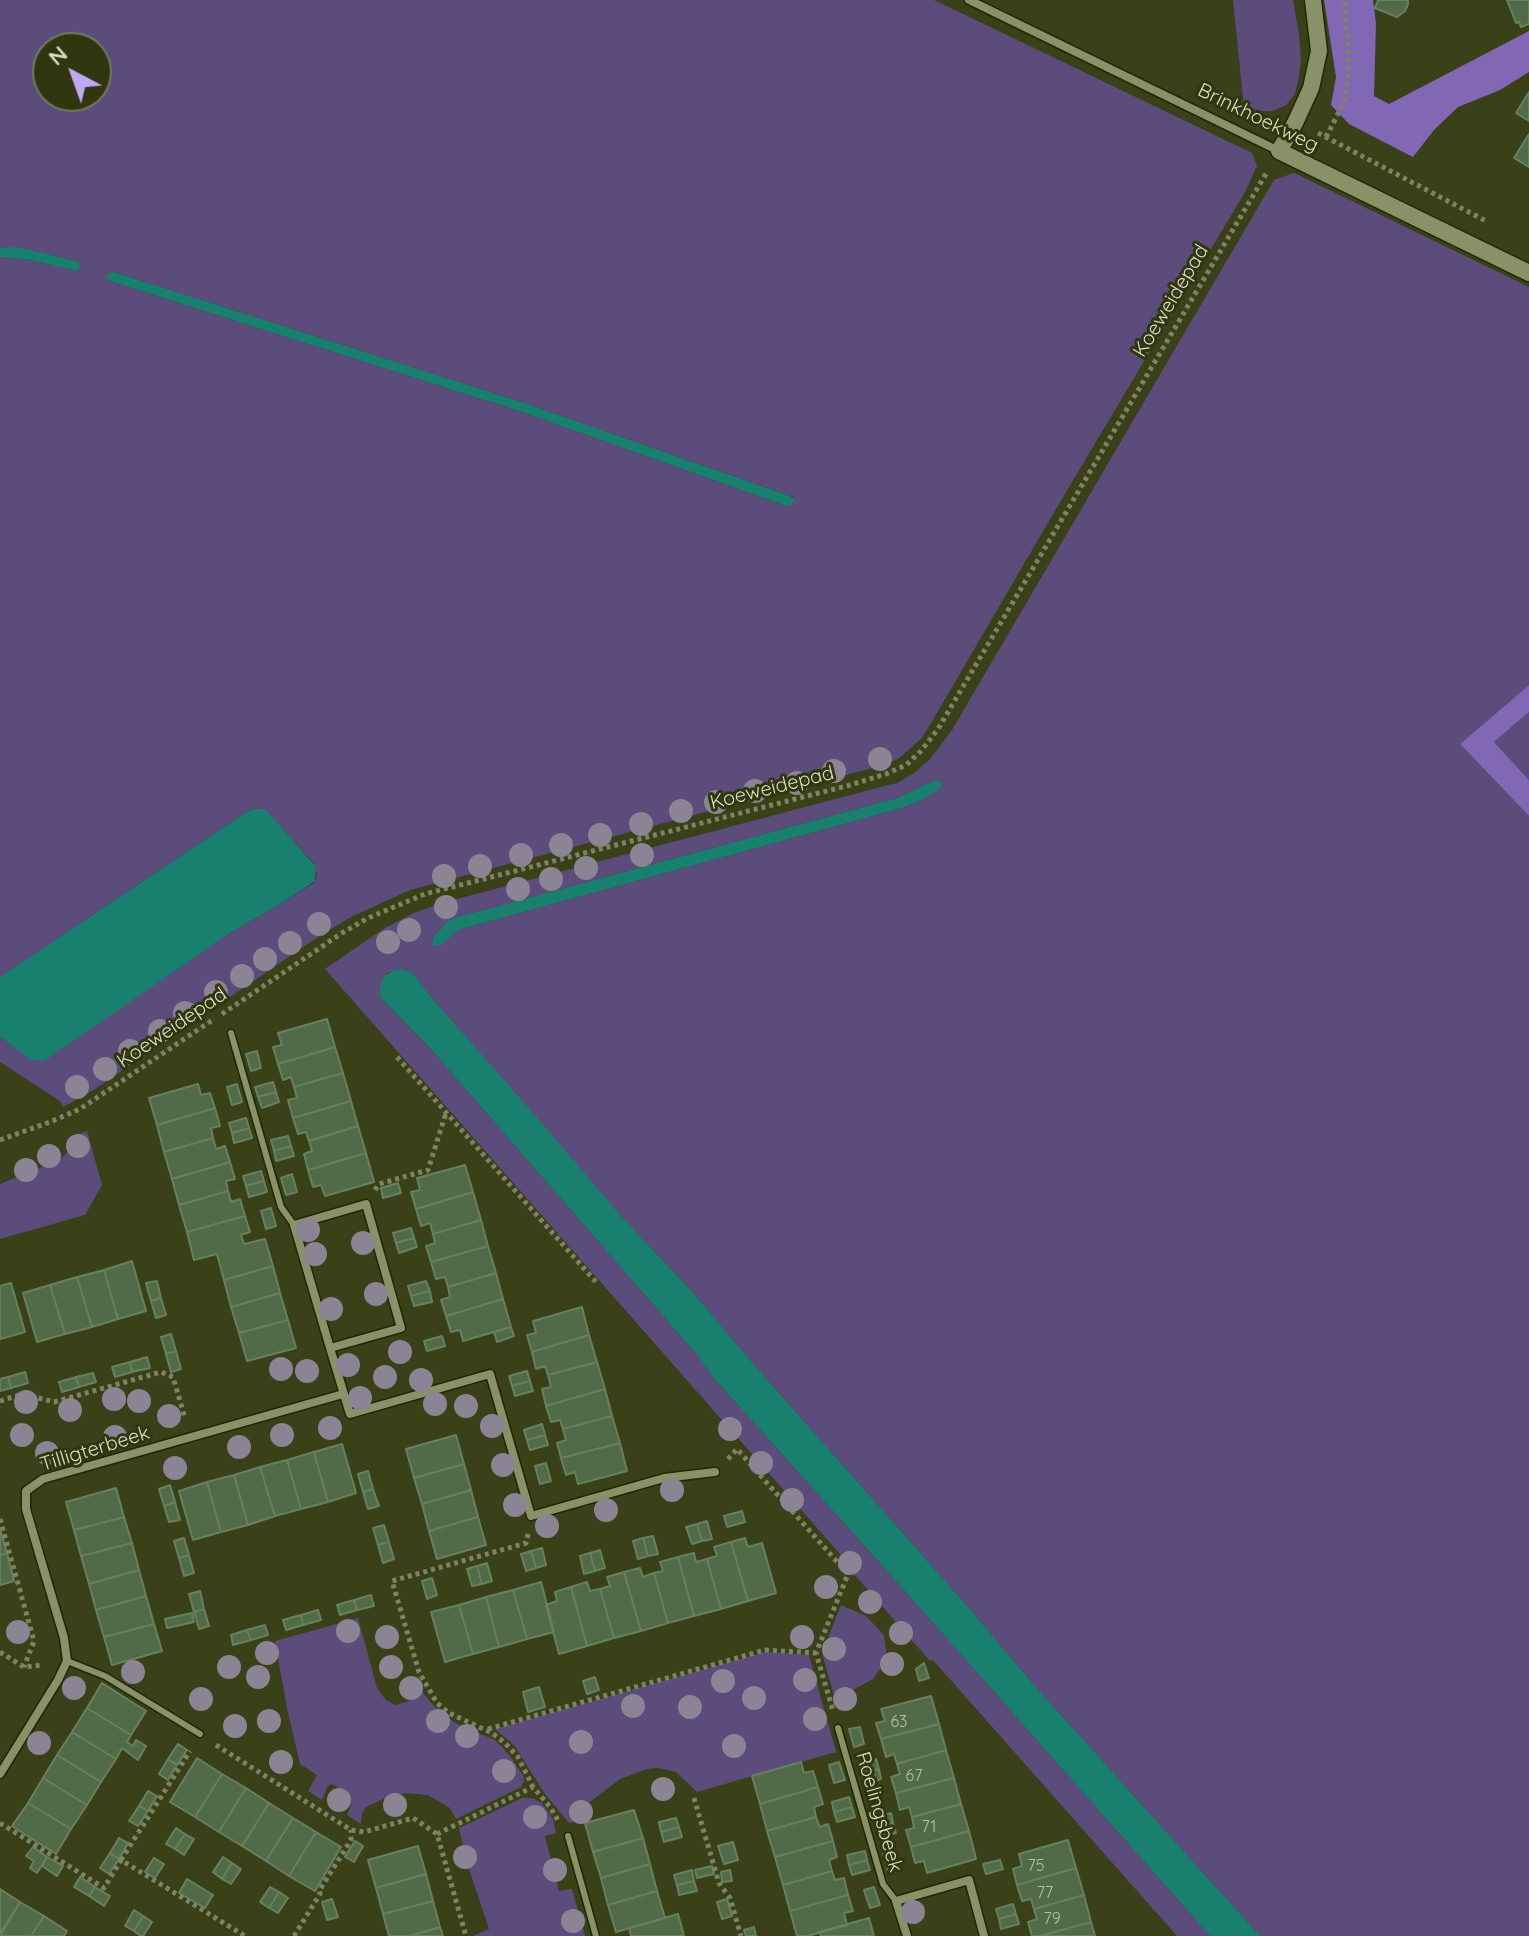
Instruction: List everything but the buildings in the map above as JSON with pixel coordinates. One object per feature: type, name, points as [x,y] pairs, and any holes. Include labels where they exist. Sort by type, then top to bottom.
[{"type":"street","name":"Brinkhoekweg","points":[[969,0],[1529,273]]},
{"type":"street","points":[[1279,151],[1311,88],[1319,51],[1313,0]]},
{"type":"street","points":[[330,1348],[401,1328],[366,1204],[294,1225],[343,1394],[350,1414],[490,1374],[531,1516],[664,1478],[715,1472]]},
{"type":"street","name":"Tilligterbeek","points":[[67,1661],[64,1638],[26,1509],[26,1491],[43,1479],[343,1394]]},
{"type":"street","points":[[0,1774],[67,1661]]},
{"type":"street","name":"Roelingsbeek","points":[[907,1936],[896,1901],[969,1880],[984,1936]]},
{"type":"lane","points":[[231,1033],[281,1207],[294,1225]]},
{"type":"lane","points":[[67,1661],[105,1676],[200,1734]]},
{"type":"lane","name":"Roelingsbeek","points":[[838,1728],[883,1884],[896,1901]]},
{"type":"lane","points":[[568,1836],[596,1936]]},
{"type":"path","name":"Brinkhoekweg","points":[[1345,0],[1349,72],[1344,102],[1326,137],[1488,222]]},
{"type":"path","name":"Koeweidepad","points":[[0,1140],[80,1109],[315,950],[368,918],[396,906],[425,894],[850,785],[906,765],[938,729],[1279,151]]},
{"type":"path","points":[[397,1057],[596,1282]]},
{"type":"path","points":[[366,1204],[379,1184],[428,1170],[446,1113]]},
{"type":"path","points":[[0,1401],[23,1394],[54,1402],[161,1372],[173,1377],[190,1437]]},
{"type":"path","points":[[715,1472],[737,1449],[848,1574],[816,1653],[838,1728]]},
{"type":"path","points":[[531,1516],[526,1543],[392,1581],[427,1689],[449,1713],[486,1730],[505,1743],[518,1757],[533,1787],[568,1836]]},
{"type":"path","points":[[0,1519],[34,1641],[24,1667]]},
{"type":"path","points":[[486,1730],[765,1650],[816,1653]]},
{"type":"path","points":[[0,1652],[24,1667],[67,1661]]},
{"type":"path","points":[[0,1823],[104,1888],[200,1734],[351,1830],[364,1832],[413,1818],[437,1834],[466,1936]]},
{"type":"path","points":[[437,1834],[533,1787]]},
{"type":"path","points":[[694,1798],[719,1883],[730,1898],[741,1936]]},
{"type":"path","points":[[294,1936],[351,1840],[351,1830]]},
{"type":"path","points":[[121,1860],[245,1936]]},
{"type":"shaded area","points":[[0,0],[934,0],[1252,153],[1257,166],[1245,192],[922,738],[898,759],[410,890],[351,917],[318,937],[95,1089],[63,1107],[60,1101],[0,1062],[0,1037],[31,1060],[42,1061],[230,933],[315,882],[317,874],[314,863],[265,810],[248,811],[0,977],[0,257],[30,260],[77,271],[79,262],[32,250],[0,248]],"holes":[[[111,271],[525,403],[793,497],[789,507],[522,412],[110,281],[109,273]]]},
{"type":"shaded area","points":[[1233,0],[1293,0],[1301,59],[1299,76],[1295,94],[1286,105],[1273,111],[1244,107]]},
{"type":"shaded area","points":[[1324,0],[1373,0],[1376,23],[1374,96],[1389,104],[1529,31],[1529,72],[1500,90],[1458,107],[1434,130],[1413,157],[1349,124],[1331,105],[1336,77]]},
{"type":"shaded area","points":[[1294,173],[1529,287],[1529,685],[1460,744],[1529,816],[1529,1936],[1260,1936],[1035,1686],[690,1289],[621,1216],[412,973],[386,974],[380,997],[429,1047],[698,1356],[710,1374],[1210,1936],[1177,1936],[933,1660],[930,1661],[854,1574],[855,1571],[325,969],[385,928],[442,903],[897,783],[913,774],[930,759],[952,730],[1274,180]],"holes":[[[939,780],[922,800],[902,808],[458,930],[432,940],[454,918],[897,798]]]},
{"type":"shaded area","points":[[1529,685],[1529,712],[1494,742],[1529,780],[1529,816],[1460,744]]},
{"type":"shaded area","points":[[1529,712],[1529,780],[1494,742]]},
{"type":"shaded area","points":[[87,1131],[102,1185],[85,1215],[0,1239],[0,1184],[56,1163],[74,1146],[74,1136]]},
{"type":"shaded area","points":[[841,1605],[866,1616],[884,1635],[887,1660],[873,1679],[834,1696],[822,1653]]},
{"type":"shaded area","points":[[358,1618],[377,1688],[386,1700],[396,1705],[409,1701],[422,1691],[446,1717],[495,1740],[524,1777],[521,1787],[456,1819],[450,1808],[427,1795],[405,1793],[366,1807],[361,1824],[347,1815],[351,1798],[336,1786],[331,1784],[327,1787],[322,1800],[308,1791],[317,1775],[300,1764],[275,1641]]},
{"type":"shaded area","points":[[765,1652],[809,1655],[836,1752],[697,1792],[676,1772],[647,1769],[620,1779],[590,1802],[572,1808],[573,1822],[569,1823],[545,1794],[514,1745],[495,1729]]},
{"type":"shaded area","points":[[522,1798],[532,1798],[542,1803],[553,1819],[556,1833],[545,1836],[559,1891],[572,1889],[585,1936],[473,1936],[489,1929],[459,1828]]},
{"type":"water","points":[[12,247],[81,265],[77,271],[30,260],[0,257],[0,248]]},
{"type":"water","points":[[111,271],[525,403],[795,500],[789,507],[522,412],[110,281],[107,277]]},
{"type":"water","points":[[937,779],[941,788],[902,808],[458,930],[441,945],[432,944],[433,937],[454,918],[897,798]]},
{"type":"water","points":[[255,809],[265,809],[314,864],[315,881],[230,933],[47,1059],[31,1060],[0,1037],[0,977]]},
{"type":"water","points":[[401,969],[412,973],[621,1216],[690,1289],[1035,1686],[1260,1936],[1210,1936],[710,1374],[698,1356],[429,1047],[380,997],[384,976]]}]
